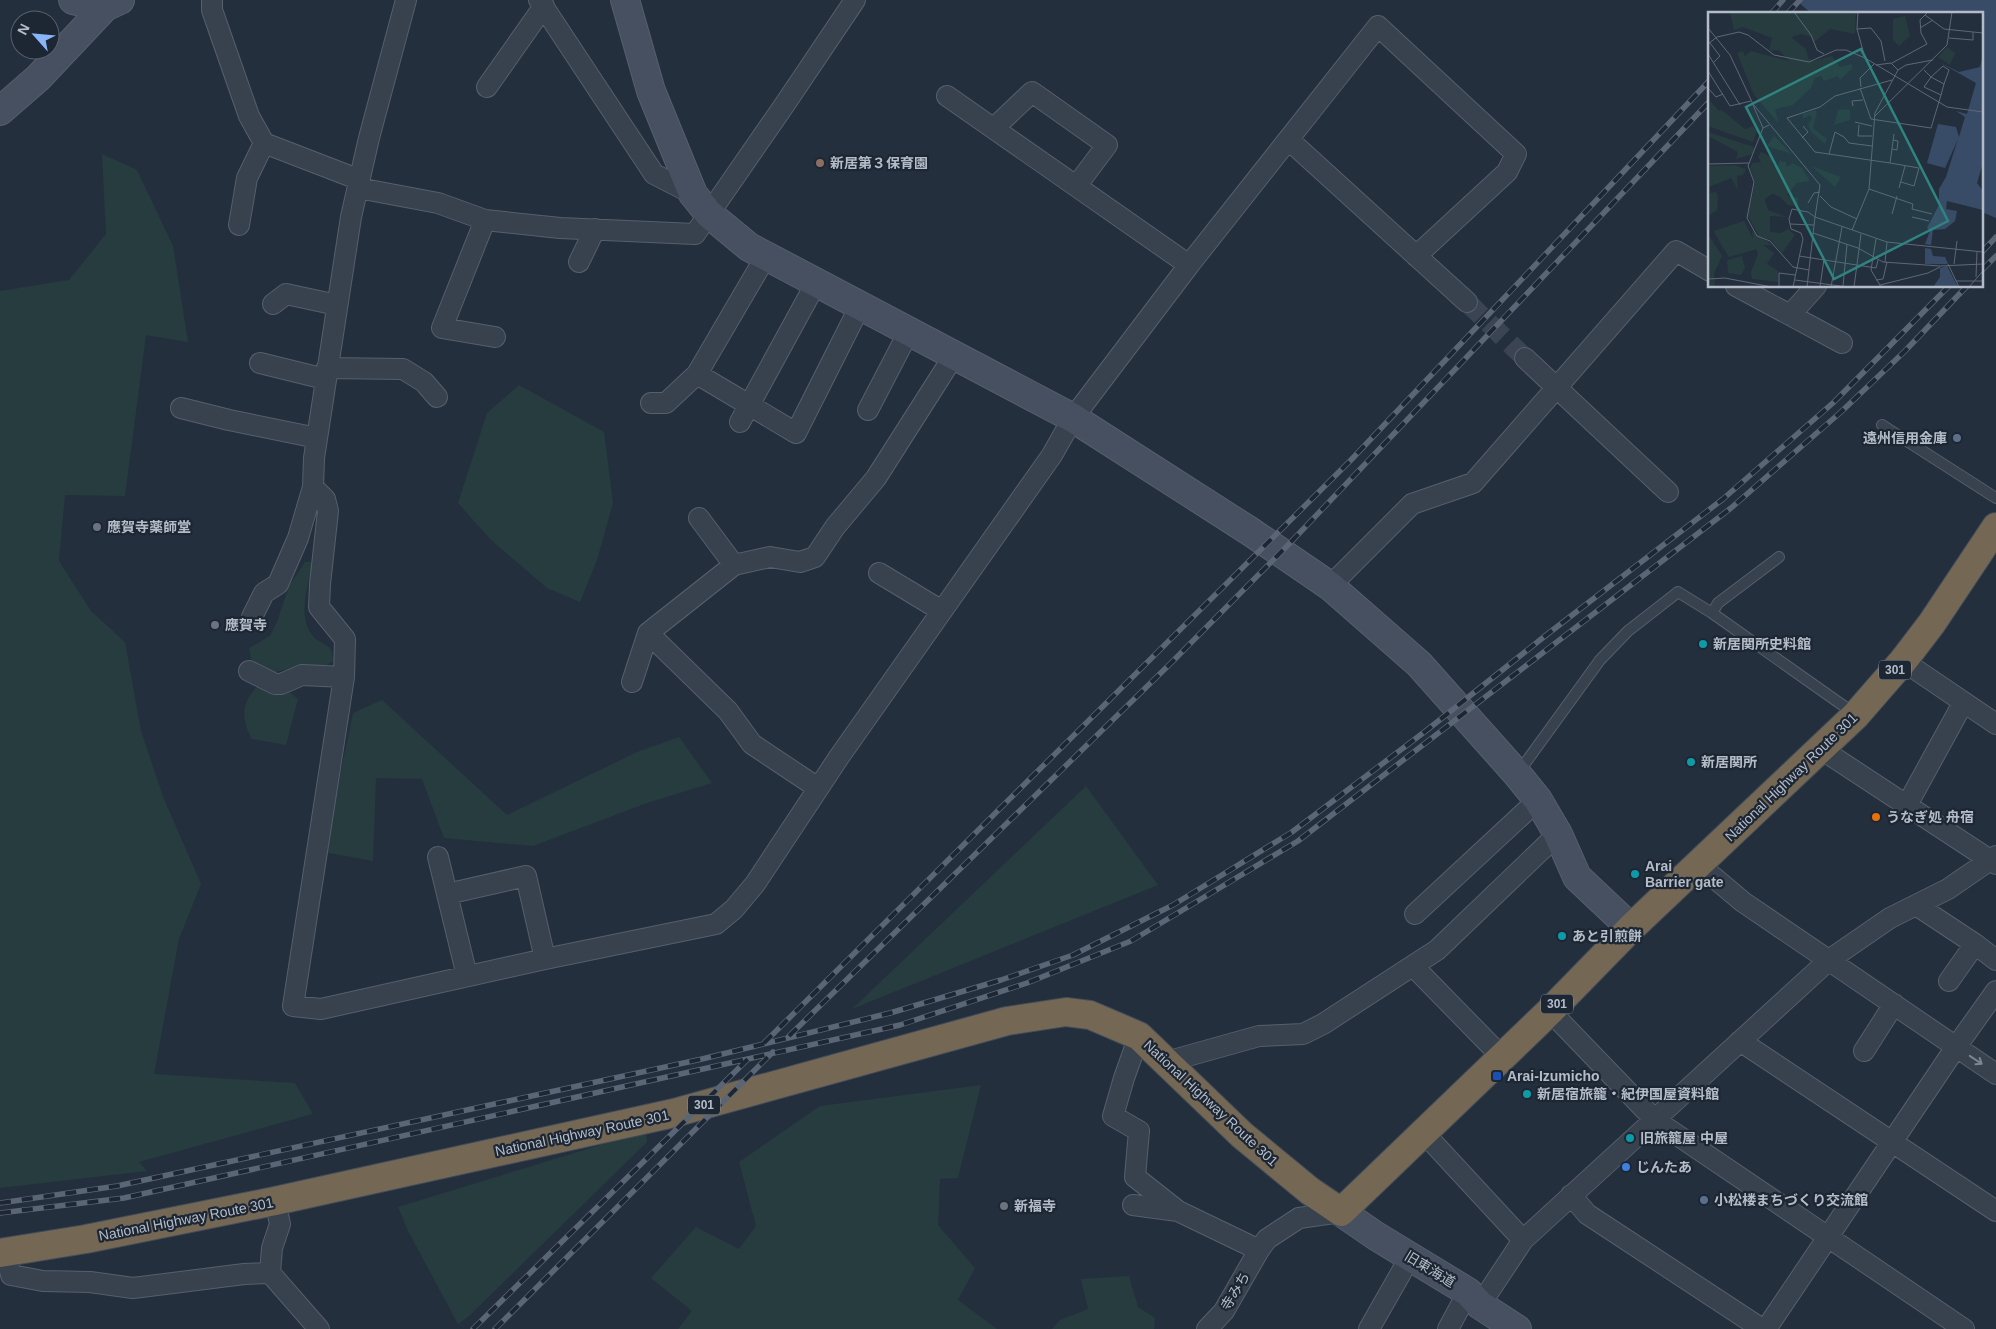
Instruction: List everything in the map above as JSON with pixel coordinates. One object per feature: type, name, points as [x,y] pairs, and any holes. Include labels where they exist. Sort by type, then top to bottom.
[{"type":"highway","name":"National Highway Route 301","points":[[3,1253],[275,1200],[674,1113],[1008,1021],[1066,1012],[1090,1015],[1139,1036],[1242,1135],[1310,1191],[1341,1212],[1550,1011],[1631,928],[1856,715],[1903,661],[1932,623],[1996,527]]},
{"type":"street","points":[[73,0],[113,4]]},
{"type":"street","points":[[212,0],[212,10],[249,116],[264,144],[359,184],[438,203],[485,220],[595,229],[695,234],[701,204],[855,0]]},
{"type":"street","points":[[252,618],[264,593],[278,584],[298,538],[313,487],[312,474],[336,305],[359,184],[406,0]]},
{"type":"street","points":[[625,0],[651,91],[701,204]]},
{"type":"street","points":[[487,87],[542,3],[654,174],[701,204],[749,248],[1073,418],[1243,526],[1330,586],[1419,664],[1517,774],[1538,800],[1558,834],[1577,876],[1631,928]]},
{"type":"street","points":[[0,111],[38,78],[113,4]]},
{"type":"street","points":[[313,487],[325,499],[328,511],[319,607],[344,639],[344,677],[293,1006],[321,1009],[545,959],[716,924],[734,909],[755,884],[818,788],[1052,455],[1073,418],[1188,265],[1378,26],[1516,154],[1507,172],[1416,256]]},
{"type":"street","points":[[994,128],[1032,92],[1107,145],[1077,185]]},
{"type":"street","points":[[947,96],[1077,185],[1188,265]]},
{"type":"street","points":[[1289,140],[1467,302]]},
{"type":"street","points":[[239,226],[246,178],[264,144]]},
{"type":"street","points":[[485,220],[442,328],[494,337]]},
{"type":"street","points":[[579,262],[595,229]]},
{"type":"street","points":[[1330,586],[1412,504],[1473,483],[1676,251],[1708,270]]},
{"type":"street","points":[[651,403],[666,403],[697,374],[766,256]]},
{"type":"street","points":[[745,414],[816,283]]},
{"type":"street","points":[[1740,288],[1842,343]]},
{"type":"street","points":[[1790,315],[1814,288]]},
{"type":"street","points":[[273,304],[286,294],[336,305]]},
{"type":"street","points":[[697,374],[745,414],[796,433],[860,306]]},
{"type":"street","points":[[868,410],[908,333]]},
{"type":"street","points":[[632,682],[648,633],[734,565],[770,557],[800,562],[815,557],[835,526],[876,478],[953,356]]},
{"type":"street","points":[[1525,358],[1668,492]]},
{"type":"street","points":[[260,363],[326,373],[403,369],[424,382],[437,397]]},
{"type":"street","points":[[181,408],[317,438]]},
{"type":"street","points":[[699,518],[734,565]]},
{"type":"street","points":[[879,573],[942,611]]},
{"type":"street","points":[[648,633],[728,711],[752,744],[818,788]]},
{"type":"street","points":[[1903,661],[1996,724]]},
{"type":"street","points":[[249,670],[275,684],[281,684],[302,675],[344,677]]},
{"type":"street","points":[[1906,805],[1963,703]]},
{"type":"street","points":[[1448,1329],[1523,1240],[1829,960],[1890,918],[1948,889],[1994,860],[1821,749]]},
{"type":"street","points":[[1415,914],[1538,800]]},
{"type":"street","points":[[1166,1062],[1259,1036],[1303,1034],[1323,1024],[1437,950],[1558,834]]},
{"type":"street","points":[[438,857],[467,976]]},
{"type":"street","points":[[1699,864],[1743,902],[1996,1074]]},
{"type":"street","points":[[446,894],[526,876],[545,959]]},
{"type":"street","points":[[1916,905],[1996,960]]},
{"type":"street","points":[[1949,981],[1975,944]]},
{"type":"street","points":[[1413,966],[1502,1057]]},
{"type":"street","points":[[1766,1329],[1956,1047],[1996,991]]},
{"type":"street","points":[[1864,1051],[1894,1004]]},
{"type":"street","points":[[1550,1011],[1655,1120],[1829,1235],[1964,1329]]},
{"type":"street","points":[[1139,1036],[1113,1116],[1139,1130],[1135,1177],[1178,1211],[1259,1250]]},
{"type":"street","points":[[1740,1041],[1996,1211]]},
{"type":"street","points":[[1424,1133],[1523,1240]]},
{"type":"street","points":[[1572,1195],[1587,1214],[1762,1329]]},
{"type":"street","points":[[275,1200],[280,1224],[272,1248],[270,1273],[319,1329]]},
{"type":"street","points":[[1134,1206],[1178,1211]]},
{"type":"street","name":"寺みち","points":[[1207,1329],[1224,1311],[1259,1250],[1268,1239],[1299,1218],[1341,1212]]},
{"type":"street","name":"旧東海道","points":[[1341,1212],[1517,1329]]},
{"type":"street","points":[[3,1253],[11,1275],[43,1282],[90,1282],[133,1288],[244,1274],[270,1273]]},
{"type":"street","points":[[1369,1329],[1410,1257]]},
{"type":"lane","points":[[1882,425],[1996,498]]},
{"type":"lane","points":[[1712,613],[1718,603],[1779,557]]},
{"type":"lane","points":[[1517,774],[1600,660],[1628,631],[1678,592],[1712,613],[1856,715]]},
{"type":"green space","points":[[102,154],[137,170],[173,246],[188,342],[146,335],[125,496],[65,495],[59,561],[91,611],[125,642],[141,731],[164,799],[201,884],[179,939],[154,1074],[295,1083],[313,1114],[139,1162],[147,1171],[0,1188],[0,291],[69,280],[106,234]]},
{"type":"green space","points":[[519,385],[604,432],[613,503],[597,560],[580,602],[547,588],[491,540],[458,503],[487,413]]},
{"type":"green space","points":[[305,562],[311,562],[311,569],[306,594],[305,619],[312,635],[331,650],[333,661],[325,666],[299,666],[272,673],[252,663],[249,648],[270,636],[277,622],[289,586]]},
{"type":"green space","points":[[257,687],[277,695],[290,692],[298,699],[286,745],[252,739],[248,732],[244,712],[245,705]]},
{"type":"green space","points":[[382,700],[507,815],[637,752],[679,737],[712,783],[647,803],[533,846],[444,838],[422,779],[376,778],[373,861],[324,852],[353,713]]},
{"type":"green space","points":[[1086,786],[1158,885],[852,1009]]},
{"type":"green space","points":[[981,1085],[958,1178],[940,1179],[938,1225],[975,1268],[958,1300],[997,1329],[678,1329],[692,1311],[651,1278],[696,1227],[739,1249],[756,1226],[739,1162],[820,1106]]},
{"type":"green space","points":[[646,1131],[647,1142],[468,1317],[458,1324],[408,1231],[398,1207]]},
{"type":"green space","points":[[1129,1276],[1138,1307],[1155,1318],[1154,1329],[1052,1329],[1060,1320],[1088,1309],[1081,1279]]},
{"type":"water","points":[[1796,0],[1996,0],[1996,218],[1984,213],[1984,12],[1810,12]]},
{"type":"tunnel","points":[[1467,302],[1525,358]]},
{"type":"railway","points":[[1773,12],[1783,0]]},
{"type":"railway","points":[[1789,12],[1800,0]]},
{"type":"railway","points":[[764,1043],[1351,460],[1708,82]]},
{"type":"railway","points":[[789,1036],[1170,664],[1290,543],[1708,103]]},
{"type":"railway","points":[[1984,250],[1996,237]]},
{"type":"railway","points":[[1984,268],[1996,256]]},
{"type":"railway","points":[[0,1203],[117,1186],[702,1059],[890,1013],[1001,980],[1073,955],[1173,905],[1292,832],[1427,730],[1545,636],[1723,499],[1834,402],[1947,288]]},
{"type":"railway","points":[[0,1213],[124,1198],[900,1025],[1027,983],[1131,941],[1298,841],[1731,508],[1842,411],[1905,351],[1965,288]]},
{"type":"railway","points":[[495,1329],[773,1052]]},
{"type":"railway","points":[[473,1329],[748,1059]]},
{"type":"place","name":"新居第３保育園","points":[[820,163]]},
{"type":"place","name":"遠州信用金庫","points":[[1957,438]]},
{"type":"place","name":"應賀寺薬師堂","points":[[97,527]]},
{"type":"place","name":"應賀寺","points":[[215,625]]},
{"type":"place","name":"新居関所史料館","points":[[1703,644]]},
{"type":"place","name":"新居関所","points":[[1691,762]]},
{"type":"place","name":"うなぎ処 舟宿","points":[[1876,817]]},
{"type":"place","name":"Arai Barrier gate","points":[[1635,874]]},
{"type":"place","name":"あと引煎餅","points":[[1562,936]]},
{"type":"place","name":"Arai-Izumicho","points":[[1497,1076]]},
{"type":"place","name":"新居宿旅籠・紀伊国屋資料館","points":[[1527,1094]]},
{"type":"place","name":"旧旅籠屋 中屋","points":[[1630,1138]]},
{"type":"place","name":"じんたあ","points":[[1626,1167]]},
{"type":"place","name":"小松楼まちづくり交流館","points":[[1704,1200]]},
{"type":"place","name":"新福寺","points":[[1004,1206]]}]
